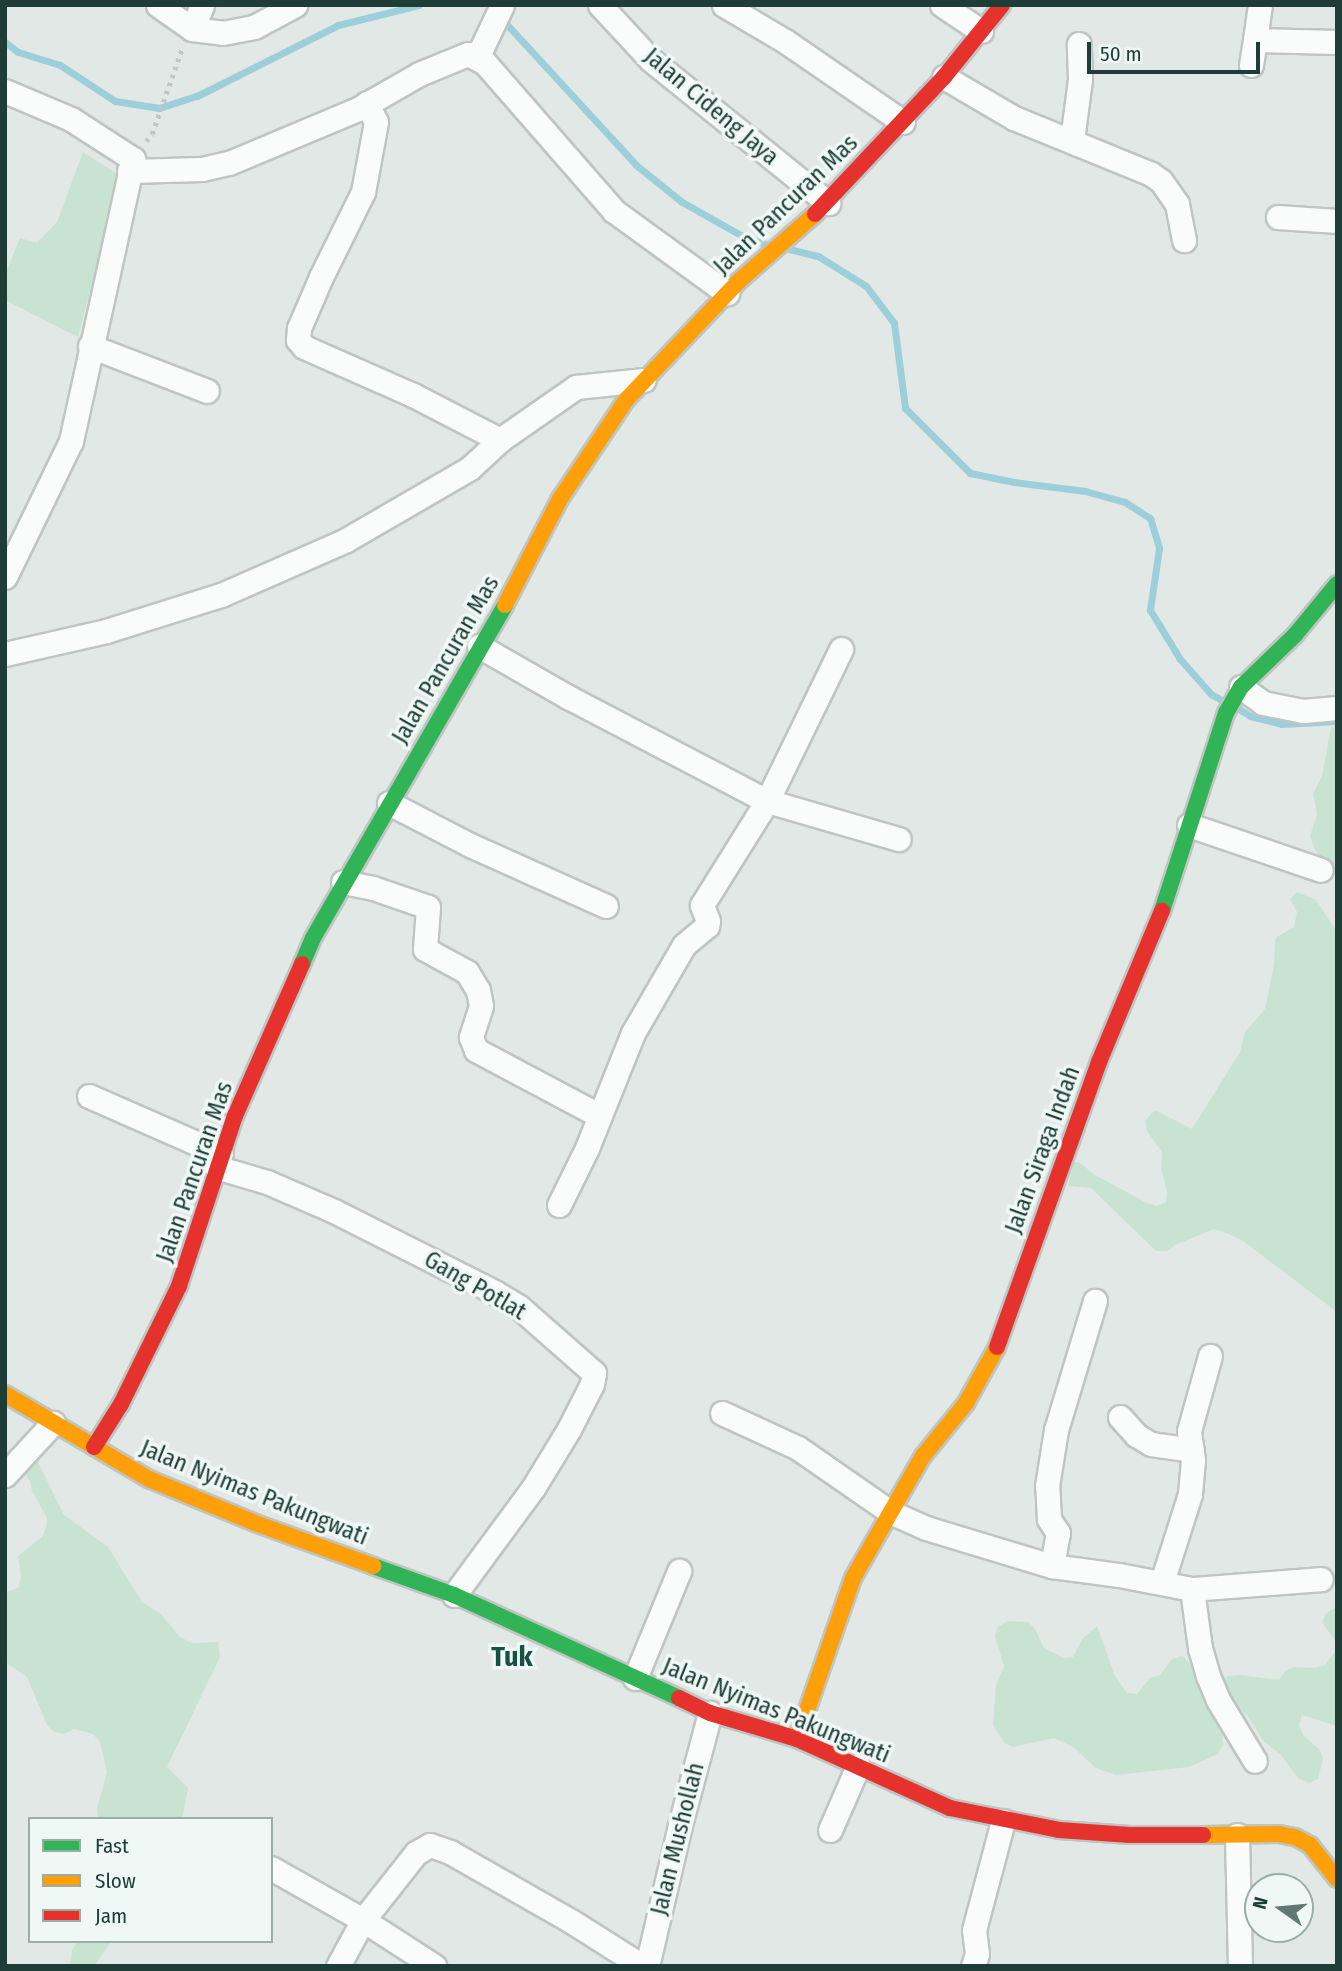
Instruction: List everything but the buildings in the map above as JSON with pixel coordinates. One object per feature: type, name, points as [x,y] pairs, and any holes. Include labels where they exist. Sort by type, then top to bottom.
[{"type":"street","points":[[158,5],[192,29],[238,32],[254,27],[295,5]]},
{"type":"street","points":[[192,29],[202,5]]},
{"type":"street","points":[[477,58],[502,5]]},
{"type":"street","name":"Jalan Cideng Jaya","points":[[600,5],[651,60],[824,207]]},
{"type":"street","points":[[724,5],[785,41],[903,122]]},
{"type":"street","points":[[942,5],[981,31]]},
{"type":"street","name":"Jalan Pancuran Mas","points":[[94,1447],[121,1404],[169,1310],[219,1160],[313,938],[521,577],[560,499],[626,400],[727,293],[824,207],[944,77],[1002,5]]},
{"type":"street","points":[[1251,65],[1260,5]]},
{"type":"street","points":[[1255,40],[1337,42]]},
{"type":"street","points":[[1072,140],[1080,79],[1079,44]]},
{"type":"street","points":[[129,171],[202,169],[229,163],[368,103],[468,54],[485,63],[614,211],[727,293]]},
{"type":"street","points":[[944,77],[1014,118],[1072,140],[1161,181],[1177,204],[1184,240]]},
{"type":"street","points":[[5,91],[71,119],[133,159],[66,456],[5,577]]},
{"type":"street","points":[[368,103],[376,122],[363,192],[321,276],[299,328],[298,340],[304,347],[413,395],[500,440]]},
{"type":"street","points":[[1278,217],[1337,221]]},
{"type":"street","points":[[90,346],[207,391]]},
{"type":"street","points":[[5,654],[106,631],[233,590],[346,540],[470,468],[500,440],[576,387],[644,380]]},
{"type":"street","name":"Jalan Siraga Indah","points":[[797,1739],[853,1578],[923,1456],[966,1402],[994,1357],[1059,1168],[1099,1062],[1155,934],[1226,713],[1239,689],[1295,635],[1337,584]]},
{"type":"street","points":[[479,646],[568,697],[767,801],[899,839]]},
{"type":"street","points":[[559,1205],[600,1116],[633,1032],[684,945],[707,926],[708,921],[702,905],[767,801],[841,649]]},
{"type":"street","points":[[1239,689],[1263,703],[1303,711],[1337,708]]},
{"type":"street","points":[[389,803],[470,845],[606,906]]},
{"type":"street","points":[[1189,825],[1321,870]]},
{"type":"street","points":[[343,883],[373,888],[428,907],[425,948],[467,972],[478,990],[481,1006],[471,1037],[476,1050],[600,1116]]},
{"type":"street","points":[[89,1096],[219,1160]]},
{"type":"street","name":"Gang Potlat","points":[[219,1160],[334,1211],[496,1293],[519,1307],[594,1373],[592,1384],[569,1429],[533,1488],[454,1595]]},
{"type":"street","points":[[1052,1566],[1058,1533],[1049,1519],[1047,1486],[1056,1430],[1095,1301]]},
{"type":"street","points":[[1162,1582],[1190,1494],[1192,1450],[1189,1431],[1210,1356]]},
{"type":"street","name":"Jalan Nyimas Pakungwati","points":[[5,1394],[149,1479],[255,1523],[454,1595],[710,1713],[797,1739],[950,1808],[1003,1821],[1059,1830],[1130,1835],[1295,1837],[1310,1845],[1337,1879]]},
{"type":"street","points":[[722,1413],[799,1448],[890,1512],[926,1528],[1052,1566],[1192,1589],[1321,1579]]},
{"type":"street","points":[[1120,1418],[1136,1435],[1151,1444],[1192,1450]]},
{"type":"street","points":[[5,1475],[53,1423]]},
{"type":"street","points":[[635,1678],[678,1571]]},
{"type":"street","points":[[1192,1589],[1200,1647],[1208,1676],[1218,1700],[1255,1761]]},
{"type":"street","name":"Jalan Mushollah","points":[[645,1966],[710,1713]]},
{"type":"street","points":[[830,1830],[858,1766]]},
{"type":"street","points":[[973,1966],[977,1954],[974,1930],[1003,1821]]},
{"type":"street","points":[[1237,1835],[1240,1966]]},
{"type":"street","points":[[338,1966],[363,1920],[416,1853],[430,1845],[450,1852],[645,1966]]},
{"type":"street","points":[[273,1869],[363,1920],[434,1966]]},
{"type":"path","points":[[152,134],[177,60]]},
{"type":"green space","points":[[83,152],[120,176],[78,337],[5,300],[5,275],[20,238],[37,243],[57,222]]},
{"type":"green space","points":[[1331,727],[1337,727],[1337,876],[1315,850],[1310,836],[1317,814],[1313,794],[1322,776]]},
{"type":"green space","points":[[1297,892],[1316,900],[1337,932],[1337,1312],[1243,1241],[1224,1232],[1214,1229],[1167,1251],[1156,1251],[1091,1188],[1068,1186],[1074,1162],[1079,1162],[1095,1175],[1147,1203],[1157,1206],[1166,1202],[1167,1192],[1161,1167],[1162,1152],[1147,1131],[1145,1121],[1155,1110],[1192,1129],[1240,1052],[1245,1032],[1265,1009],[1274,965],[1275,941],[1294,927],[1297,912],[1290,899]]},
{"type":"green space","points":[[35,1456],[64,1515],[108,1547],[142,1602],[161,1614],[180,1637],[192,1643],[218,1642],[220,1657],[167,1767],[188,1788],[182,1817],[98,1817],[97,1809],[107,1772],[100,1742],[93,1734],[74,1729],[64,1734],[54,1732],[47,1725],[27,1677],[5,1662],[5,1593],[19,1587],[21,1577],[18,1556],[42,1537],[47,1518],[32,1491],[30,1481],[21,1470]]},
{"type":"green space","points":[[1337,1607],[1337,1648],[1322,1622],[1326,1613]]},
{"type":"green space","points":[[1007,1621],[1028,1622],[1035,1629],[1044,1648],[1063,1658],[1073,1657],[1082,1639],[1097,1626],[1115,1676],[1127,1693],[1137,1694],[1150,1678],[1160,1675],[1172,1659],[1182,1656],[1190,1664],[1222,1730],[1223,1745],[1218,1754],[1189,1767],[1116,1775],[1096,1768],[1073,1747],[1054,1738],[1013,1747],[1004,1743],[993,1725],[996,1685],[1004,1666],[995,1636],[998,1627]]},
{"type":"green space","points":[[1337,1649],[1337,1726],[1302,1715],[1299,1725],[1303,1735],[1319,1749],[1323,1758],[1318,1779],[1309,1783],[1299,1779],[1280,1754],[1264,1742],[1247,1715],[1231,1702],[1221,1683],[1228,1676],[1239,1675],[1279,1680],[1285,1671],[1294,1667],[1315,1668],[1325,1665]]},
{"type":"green space","points":[[77,1943],[111,1943],[96,1963],[98,1966],[70,1966],[72,1950]]},
{"type":"waterway","points":[[5,42],[18,52],[60,65],[115,101],[159,108],[197,96],[338,25],[419,5]]},
{"type":"waterway","points":[[489,5],[636,165],[682,202],[748,239],[767,244]]},
{"type":"waterway","points":[[789,249],[818,256],[866,286],[894,323],[905,408],[970,473],[1085,491],[1125,502],[1150,518],[1159,548],[1150,610],[1180,659],[1211,694],[1225,702]]},
{"type":"waterway","points":[[1239,709],[1250,716],[1282,724],[1337,721]]},
{"type":"traffic: fast","points":[[1162,911],[1226,713],[1241,687],[1295,635],[1337,584]]},
{"type":"traffic: fast","points":[[302,964],[313,938],[505,605]]},
{"type":"traffic: fast","points":[[373,1566],[454,1595],[679,1698]]},
{"type":"traffic: slow","points":[[505,605],[560,499],[626,400],[739,281],[815,214]]},
{"type":"traffic: slow","points":[[797,1739],[853,1578],[923,1456],[966,1403],[997,1347]]},
{"type":"traffic: slow","points":[[5,1394],[149,1479],[255,1523],[373,1566]]},
{"type":"traffic: slow","points":[[1203,1835],[1279,1834],[1295,1837],[1310,1845],[1337,1879]]},
{"type":"traffic: jam","points":[[815,214],[944,77],[1002,5]]},
{"type":"traffic: jam","points":[[997,1347],[1099,1062],[1162,911]]},
{"type":"traffic: jam","points":[[94,1447],[121,1404],[179,1286],[235,1116],[302,964]]},
{"type":"traffic: jam","points":[[679,1698],[710,1713],[797,1739],[950,1808],[1059,1830],[1130,1835],[1203,1835]]},
{"type":"district","name":"Tuk","points":[[512,1657]]}]
